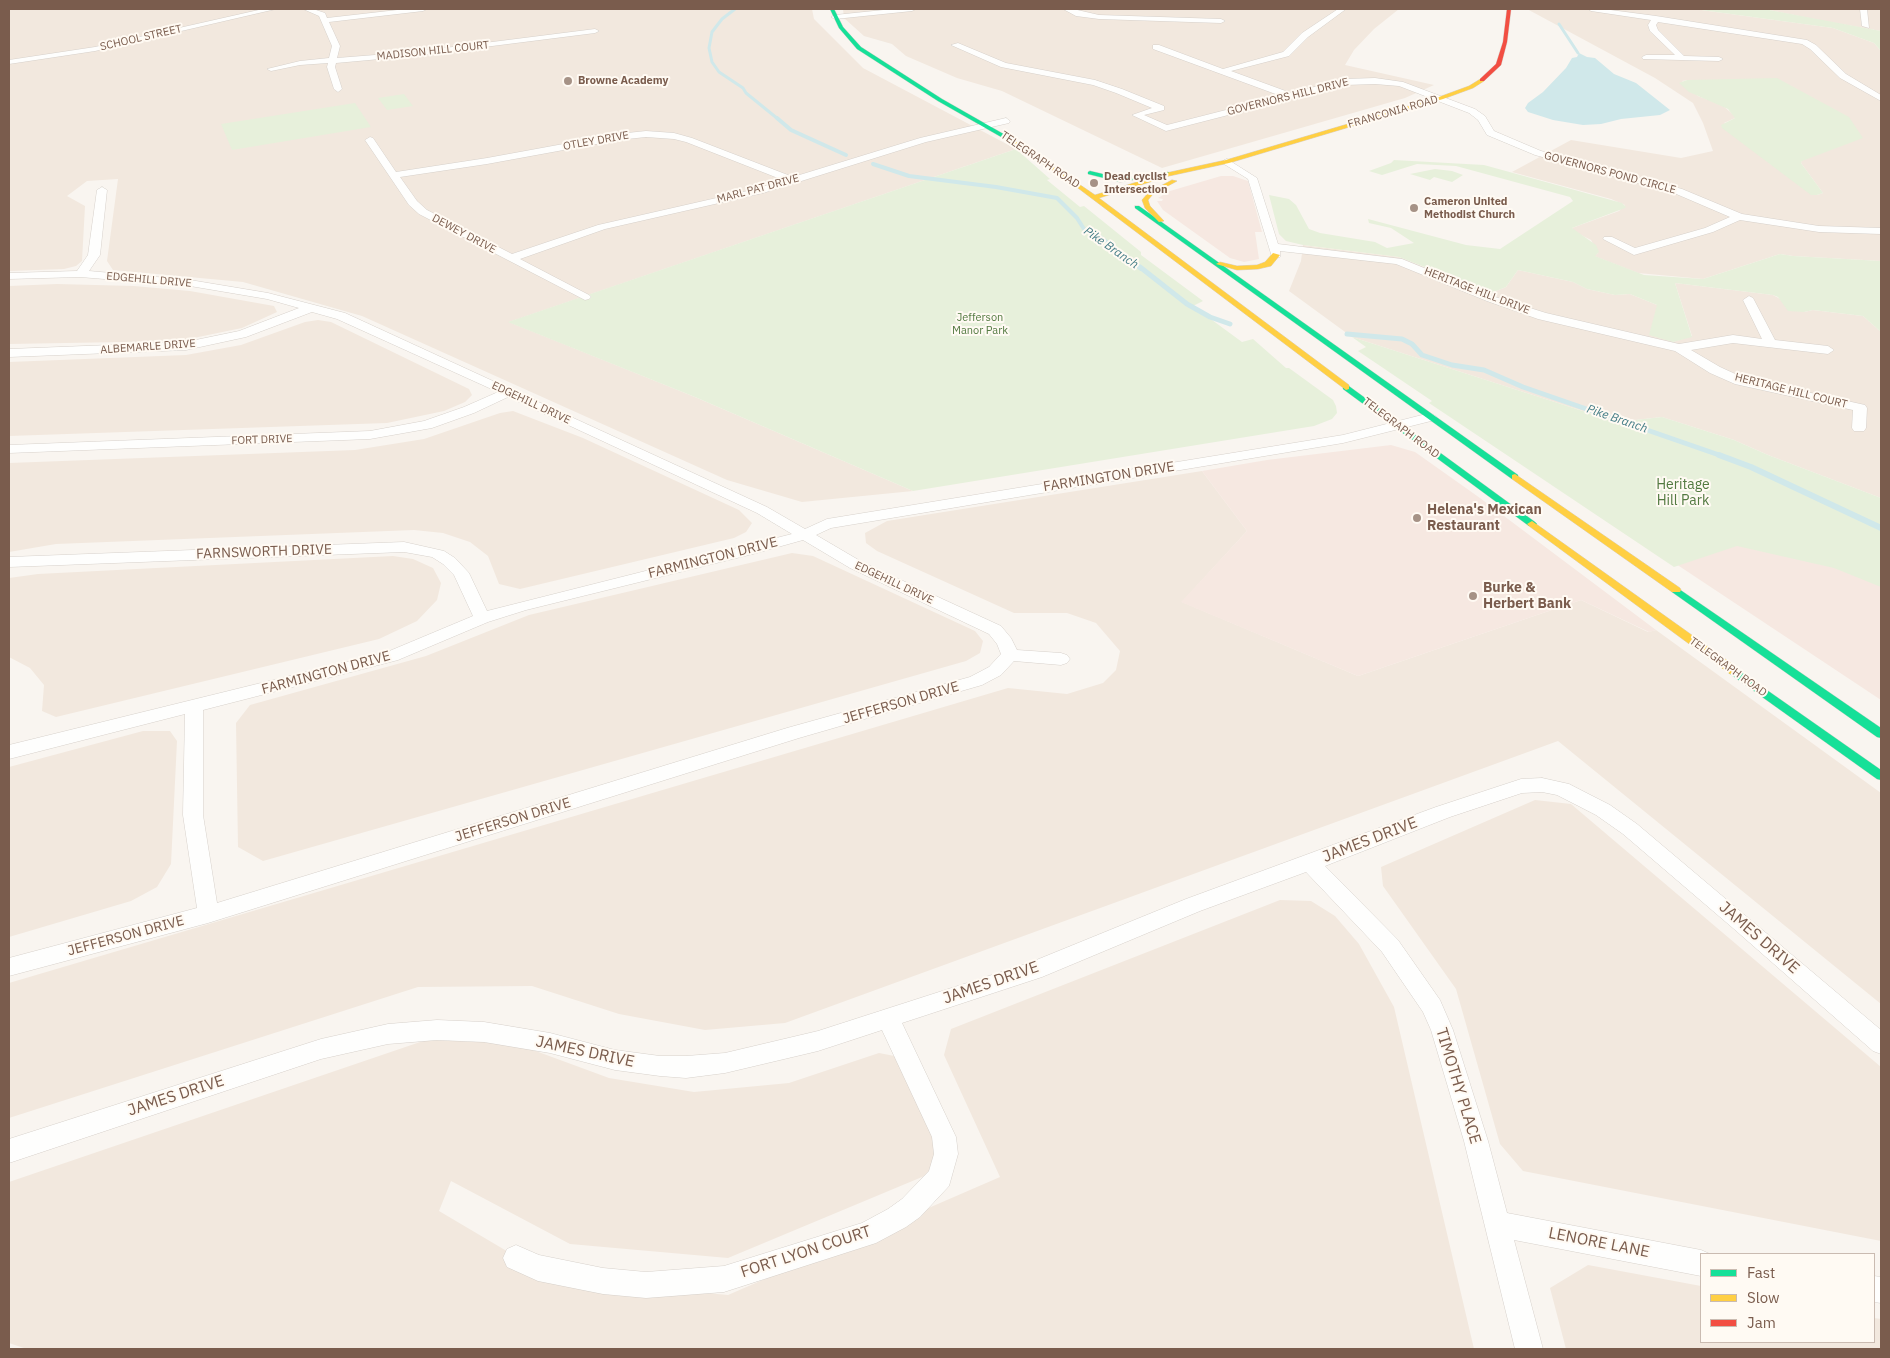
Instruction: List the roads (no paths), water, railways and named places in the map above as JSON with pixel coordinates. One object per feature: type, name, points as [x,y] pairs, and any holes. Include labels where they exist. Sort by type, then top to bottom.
[{"type":"main road","name":"FRANCONIA ROAD","points":[[1094,198],[1171,178],[1218,169],[1226,162],[1441,98],[1471,87],[1494,71],[1504,42],[1509,9]]},
{"type":"main road","name":"TELEGRAPH ROAD","points":[[833,13],[848,38],[859,48],[940,100],[987,125],[1028,151],[1094,198],[1398,426],[1776,702],[1881,776]]},
{"type":"main road","name":"TELEGRAPH ROAD","points":[[918,85],[1011,123]]},
{"type":"main road","name":"TELEGRAPH ROAD","points":[[1171,178],[1120,180],[1086,170],[1216,262],[1266,293],[1430,418],[1881,734]]},
{"type":"main road","points":[[1171,178],[1151,193],[1145,200],[1145,203],[1152,213],[1177,235]]},
{"type":"main road","points":[[1216,262],[1237,268],[1258,267],[1268,264],[1274,251]]},
{"type":"main road","points":[[1274,251],[1276,272]]},
{"type":"street","name":"SCHOOL STREET","points":[[9,62],[95,49],[272,9]]},
{"type":"street","points":[[307,9],[318,12],[326,20],[336,46],[331,67],[338,89]]},
{"type":"street","points":[[326,20],[423,9]]},
{"type":"street","points":[[833,13],[912,9]]},
{"type":"street","points":[[1067,9],[1079,14],[1099,17],[1221,21]]},
{"type":"street","points":[[1223,71],[1286,54],[1310,31],[1342,9]]},
{"type":"street","points":[[1591,9],[1804,42],[1813,47],[1843,76],[1881,98]]},
{"type":"street","points":[[1861,9],[1866,26]]},
{"type":"street","points":[[1656,18],[1652,25],[1654,31],[1682,58]]},
{"type":"street","name":"MADISON HILL COURT","points":[[270,69],[291,64],[413,54],[595,31]]},
{"type":"street","points":[[955,45],[990,59],[1028,70],[1102,85],[1194,122]]},
{"type":"street","points":[[1156,47],[1290,96]]},
{"type":"street","points":[[990,59],[1010,57]]},
{"type":"street","points":[[1646,57],[1720,59]]},
{"type":"street","points":[[1028,70],[1035,65],[1035,62]]},
{"type":"street","name":"GOVERNORS HILL DRIVE","points":[[1169,111],[1136,115],[1166,128],[1345,82],[1361,80],[1400,84],[1441,98]]},
{"type":"street","name":"GOVERNORS POND CIRCLE","points":[[1441,98],[1472,111],[1482,118],[1490,133],[1501,138],[1556,158],[1678,191],[1739,217],[1819,229],[1881,232]]},
{"type":"street","name":"MARL PAT DRIVE","points":[[511,258],[602,227],[746,194],[922,140],[987,125],[1011,123]]},
{"type":"street","name":"OTLEY DRIVE","points":[[393,175],[487,161],[618,137],[646,134],[674,136],[690,140],[793,181]]},
{"type":"street","name":"DEWEY DRIVE","points":[[370,140],[413,203],[423,212],[585,297]]},
{"type":"street","points":[[1226,162],[1252,178],[1274,251]]},
{"type":"street","points":[[80,274],[91,262],[94,255],[102,190]]},
{"type":"street","points":[[1618,258],[1709,230],[1739,217]]},
{"type":"street","points":[[1608,239],[1634,252]]},
{"type":"street","name":"HERITAGE HILL DRIVE","points":[[1274,251],[1398,262],[1491,299],[1542,316],[1679,348]]},
{"type":"street","name":"EDGEHILL DRIVE","points":[[9,276],[80,274],[190,282],[268,296],[341,316],[762,510],[856,565],[995,630],[1005,642],[1010,655]]},
{"type":"street","points":[[1749,300],[1770,342]]},
{"type":"street","name":"ALBEMARLE DRIVE","points":[[9,353],[186,346],[242,334],[311,308]]},
{"type":"street","points":[[1679,348],[1733,340],[1770,342],[1828,350]]},
{"type":"street","name":"HERITAGE HILL COURT","points":[[1679,348],[1715,370],[1740,381],[1860,408],[1859,428]]},
{"type":"street","name":"FORT DRIVE","points":[[9,449],[370,435],[427,425],[508,392]]},
{"type":"street","name":"FARMINGTON DRIVE","points":[[9,752],[392,656],[482,618],[522,606],[748,551],[804,535],[827,524],[1343,439],[1430,418]]},
{"type":"street","name":"FARNSWORTH DRIVE","points":[[9,562],[404,547],[420,548],[438,554],[449,561],[461,573],[482,618]]},
{"type":"street","points":[[1010,655],[1061,659]]},
{"type":"street","name":"JEFFERSON DRIVE","points":[[9,967],[208,914],[784,736],[976,681],[995,671],[1010,655]]},
{"type":"street","points":[[194,706],[193,815],[208,914]]},
{"type":"street","name":"JAMES DRIVE","points":[[9,1151],[321,1049],[388,1034],[437,1030],[484,1032],[550,1043],[616,1060],[660,1066],[686,1067],[725,1063],[818,1041],[1034,970],[1193,905],[1310,864],[1443,812],[1511,788],[1542,785],[1562,789],[1603,810],[1630,829],[1881,1044]]},
{"type":"street","name":"TIMOTHY PLACE","points":[[1310,864],[1390,946],[1432,1007],[1442,1030],[1476,1141],[1530,1349]]},
{"type":"street","name":"FORT LYON COURT","points":[[516,1258],[538,1268],[603,1281],[646,1285],[724,1279],[867,1234],[897,1218],[911,1208],[940,1178],[946,1154],[944,1137],[888,1018]]},
{"type":"street","name":"LENORE LANE","points":[[1497,1224],[1700,1263]]},
{"type":"water","points":[[1579,53],[1595,58],[1614,74],[1636,83],[1670,110],[1660,115],[1583,125],[1553,120],[1528,112],[1525,108],[1528,103],[1543,92],[1566,68],[1572,58],[1577,57]]},
{"type":"waterway","name":"Pike Branch","points":[[735,9],[722,19],[712,32],[709,48],[712,62],[719,72],[743,88],[746,93],[778,119]]},
{"type":"waterway","points":[[1559,24],[1578,53]]},
{"type":"waterway","name":"Pike Branch","points":[[777,118],[791,130],[846,155]]},
{"type":"waterway","name":"Pike Branch","points":[[873,164],[909,176],[996,187],[1057,198],[1077,218],[1084,229],[1099,236],[1141,269]]},
{"type":"waterway","name":"Pike Branch","points":[[1140,267],[1187,304],[1210,317],[1230,324]]},
{"type":"waterway","name":"Pike Branch","points":[[1347,334],[1402,339],[1412,344],[1422,355],[1452,365],[1484,370],[1523,387],[1722,456]]},
{"type":"waterway","name":"Pike Branch","points":[[1719,455],[1751,467],[1881,528]]},
{"type":"place","name":"Browne Academy","points":[[568,81]]},
{"type":"place","name":"Dead cyclist Intersection","points":[[1094,183]]},
{"type":"place","name":"Cameron United Methodist Church","points":[[1414,208]]},
{"type":"place","name":"Helena's Mexican Restaurant","points":[[1417,518]]},
{"type":"place","name":"Burke & Herbert Bank","points":[[1473,596]]},
{"type":"park label","name":"Jefferson Manor Park","points":[[980,324]]},
{"type":"park label","name":"Heritage Hill Park","points":[[1683,494]]}]
